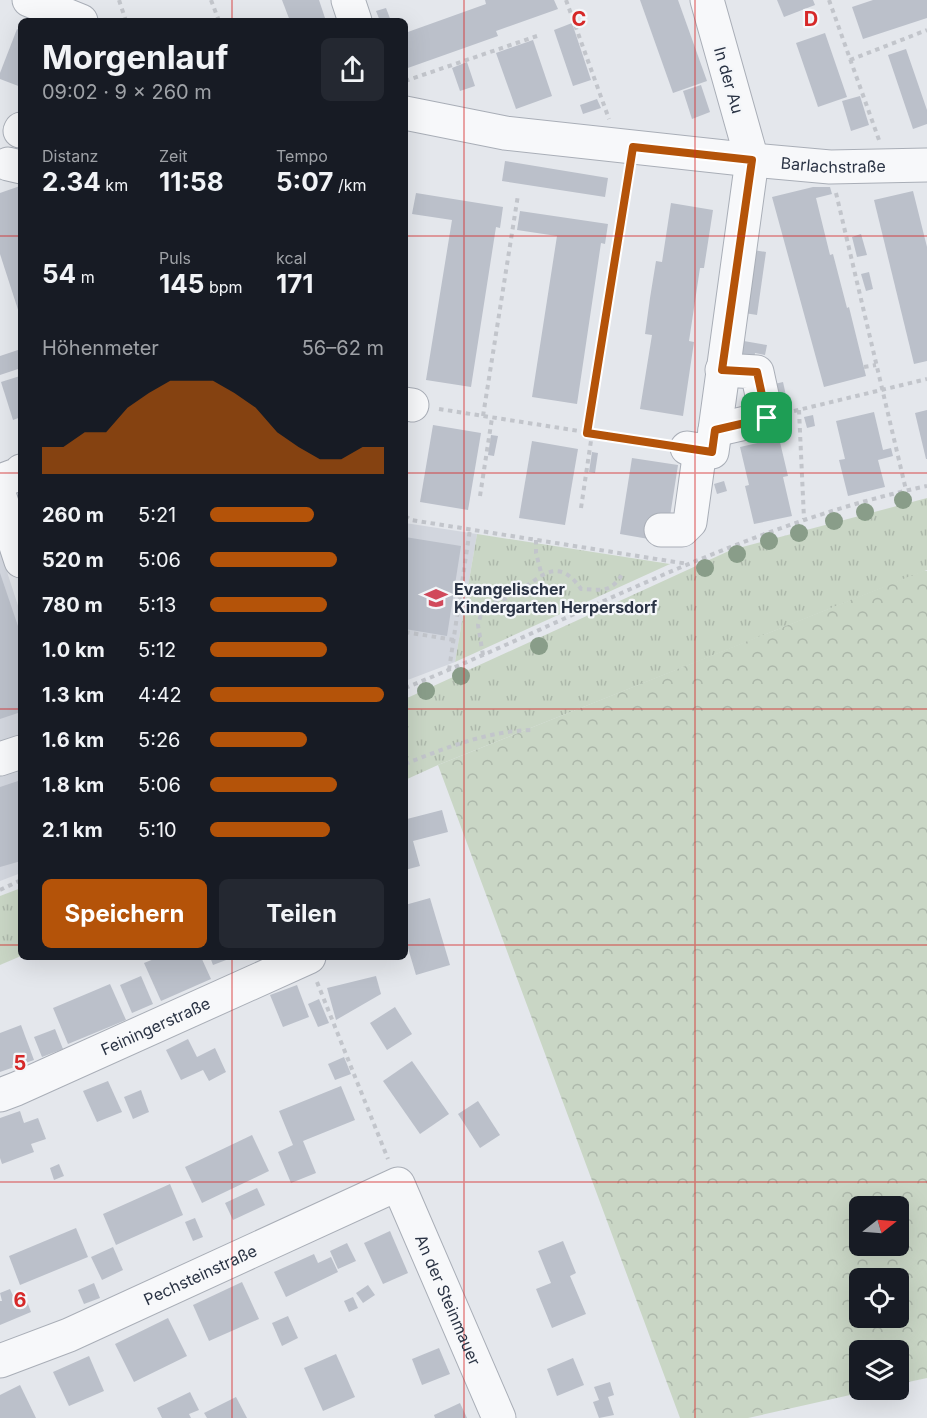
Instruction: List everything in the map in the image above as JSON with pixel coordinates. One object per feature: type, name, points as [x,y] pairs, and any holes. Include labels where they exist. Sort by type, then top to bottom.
[{"type":"street","points":[[29,0],[70,18]]},
{"type":"street","points":[[348,0],[354,18]]},
{"type":"street","name":"In der Au","points":[[707,0],[752,160]]},
{"type":"street","name":"Barlachstraße","points":[[408,114],[505,133],[752,160],[830,167],[927,165]]},
{"type":"street","points":[[661,530],[682,530],[690,522],[701,443],[722,370],[752,160]]},
{"type":"street","points":[[701,443],[767,418],[757,372],[722,370]]},
{"type":"street","points":[[0,481],[18,474]]},
{"type":"street","points":[[0,497],[18,552]]},
{"type":"street","points":[[0,759],[18,753]]},
{"type":"street","name":"Feiningerstraße","points":[[0,1095],[304,960]]},
{"type":"street","name":"Pechsteinstraße","points":[[0,1361],[69,1335],[398,1184]]},
{"type":"street","name":"An der Steinmauer","points":[[398,1184],[499,1418]]},
{"type":"path","points":[[119,0],[125,18]]},
{"type":"path","points":[[211,0],[218,18]]},
{"type":"path","points":[[566,0],[625,146],[587,433]]},
{"type":"path","points":[[830,0],[889,166]]},
{"type":"path","points":[[850,60],[927,30]]},
{"type":"path","points":[[408,80],[540,35]]},
{"type":"path","points":[[483,416],[518,195]]},
{"type":"path","points":[[837,195],[906,490]]},
{"type":"path","points":[[864,367],[876,365]]},
{"type":"path","points":[[767,418],[927,379]]},
{"type":"path","points":[[408,404],[592,434],[701,443]]},
{"type":"path","points":[[799,410],[804,519]]},
{"type":"path","points":[[480,496],[492,418]]},
{"type":"path","points":[[581,508],[592,434]]},
{"type":"path","points":[[408,687],[689,564],[804,519],[927,486]]},
{"type":"path","points":[[408,518],[689,564]]},
{"type":"path","points":[[449,670],[470,529]]},
{"type":"path","points":[[536,540],[536,553],[542,576]]},
{"type":"path","points":[[483,655],[478,625],[484,603],[504,600],[550,571],[561,572],[573,578],[581,590],[608,590],[623,573]]},
{"type":"path","points":[[408,632],[454,640]]},
{"type":"path","points":[[408,763],[485,736],[531,730]]},
{"type":"path","points":[[0,890],[18,881]]},
{"type":"path","points":[[309,960],[398,1184]]},
{"type":"shaded area","name":"Evangelischer Kindergarten Herpersdorf","points":[[408,523],[477,534],[455,662],[408,680]]},
{"type":"shaded area","points":[[0,550],[18,606],[18,874],[0,881]]},
{"type":"green space","points":[[927,498],[927,570],[408,779],[408,698],[731,550]]},
{"type":"green space","points":[[477,534],[670,564],[455,662]]},
{"type":"green space","points":[[927,571],[927,1378],[909,1382],[909,1340],[849,1340],[849,1395],[748,1418],[680,1418],[438,765]]},
{"type":"green space","points":[[18,889],[18,957],[0,965],[0,896]]},
{"type":"building","points":[[282,0],[319,0],[325,18],[289,18]]},
{"type":"building","points":[[485,0],[554,0],[558,9],[496,31],[498,36],[408,68],[408,32],[486,4]]},
{"type":"building","points":[[640,0],[678,0],[707,81],[673,93]]},
{"type":"building","points":[[777,0],[813,0],[815,5],[784,17]]},
{"type":"building","points":[[873,0],[927,0],[927,18],[863,39],[852,7]]},
{"type":"building","points":[[386,8],[390,18],[379,18],[376,11]]},
{"type":"building","points":[[572,23],[591,80],[573,86],[554,30]]},
{"type":"building","points":[[17,29],[18,86],[0,79],[0,73]]},
{"type":"building","points":[[825,33],[847,97],[818,107],[796,43]]},
{"type":"building","points":[[533,40],[552,96],[516,109],[496,53]]},
{"type":"building","points":[[906,49],[927,110],[927,124],[913,129],[888,55]]},
{"type":"building","points":[[467,62],[475,86],[460,91],[452,68]]},
{"type":"building","points":[[701,85],[710,112],[692,119],[683,91]]},
{"type":"building","points":[[860,96],[869,125],[851,131],[842,101]]},
{"type":"building","points":[[597,99],[601,108],[583,114],[580,105]]},
{"type":"building","points":[[505,161],[608,178],[605,197],[502,181]]},
{"type":"building","points":[[18,187],[18,310],[0,254],[0,193]]},
{"type":"building","points":[[813,187],[830,187],[832,194],[816,198],[830,255],[833,254],[847,308],[849,307],[866,376],[824,387],[772,197]]},
{"type":"building","points":[[913,191],[927,247],[927,361],[914,364],[874,200]]},
{"type":"building","points":[[416,193],[503,207],[500,228],[496,227],[471,387],[426,380],[452,220],[412,214]]},
{"type":"building","points":[[671,203],[713,210],[704,268],[700,268],[689,341],[694,342],[683,416],[640,409],[652,335],[645,334],[650,298],[656,261],[662,262]]},
{"type":"building","points":[[520,211],[608,224],[605,244],[601,243],[577,404],[532,397],[557,236],[517,230]]},
{"type":"building","points":[[861,234],[867,255],[857,257],[852,237]]},
{"type":"building","points":[[747,249],[766,252],[757,315],[738,312]]},
{"type":"building","points":[[869,272],[873,289],[866,291],[861,274]]},
{"type":"building","points":[[738,340],[767,345],[765,355],[755,353],[754,361],[735,357]]},
{"type":"building","points":[[18,350],[18,369],[0,375],[0,356]]},
{"type":"building","points":[[18,377],[18,418],[13,420],[1,382]]},
{"type":"building","points":[[783,382],[787,400],[769,404],[766,386]]},
{"type":"building","points":[[927,410],[927,459],[926,459],[915,413]]},
{"type":"building","points":[[874,412],[883,450],[891,448],[893,456],[878,460],[885,487],[848,496],[839,460],[845,459],[836,421]]},
{"type":"building","points":[[813,415],[815,426],[807,428],[804,417]]},
{"type":"building","points":[[433,425],[481,433],[468,510],[420,502]]},
{"type":"building","points":[[491,435],[498,436],[494,456],[488,455]]},
{"type":"building","points":[[779,438],[788,476],[783,477],[792,516],[754,524],[745,486],[749,485],[740,447]]},
{"type":"building","points":[[532,441],[578,449],[565,525],[519,518]]},
{"type":"building","points":[[592,452],[598,453],[595,473],[589,472]]},
{"type":"building","points":[[632,458],[678,465],[666,542],[620,534]]},
{"type":"building","points":[[724,481],[727,491],[717,494],[714,484]]},
{"type":"building","points":[[408,537],[461,546],[447,636],[408,630]]},
{"type":"building","points":[[0,573],[18,626],[18,713],[0,719]]},
{"type":"building","points":[[18,781],[18,862],[0,867],[0,787]]},
{"type":"building","points":[[442,810],[448,832],[413,841],[420,866],[408,869],[408,819]]},
{"type":"building","points":[[430,898],[450,965],[416,975],[408,948],[408,904]]},
{"type":"building","points":[[152,960],[202,960],[211,979],[161,1001],[144,963]]},
{"type":"building","points":[[211,960],[226,960],[213,965]]},
{"type":"building","points":[[141,976],[153,1004],[132,1013],[120,985]]},
{"type":"building","points":[[376,976],[381,994],[336,1020],[327,988]]},
{"type":"building","points":[[110,984],[126,1020],[68,1044],[53,1008]]},
{"type":"building","points":[[297,985],[309,1017],[283,1027],[270,995]]},
{"type":"building","points":[[319,999],[329,1023],[318,1027],[308,1004]]},
{"type":"building","points":[[395,1007],[412,1034],[387,1050],[370,1023]]},
{"type":"building","points":[[21,1025],[34,1060],[0,1072],[0,1033]]},
{"type":"building","points":[[55,1029],[63,1049],[42,1057],[34,1037]]},
{"type":"building","points":[[188,1039],[197,1057],[215,1048],[226,1072],[209,1081],[203,1070],[181,1080],[166,1050]]},
{"type":"building","points":[[344,1057],[351,1074],[335,1080],[328,1064]]},
{"type":"building","points":[[412,1061],[449,1114],[420,1134],[383,1081]]},
{"type":"building","points":[[108,1081],[122,1112],[97,1122],[83,1091]]},
{"type":"building","points":[[341,1086],[355,1120],[303,1141],[316,1173],[291,1183],[278,1152],[293,1145],[279,1111]]},
{"type":"building","points":[[141,1090],[149,1112],[133,1119],[124,1097]]},
{"type":"building","points":[[478,1101],[500,1135],[480,1148],[458,1114]]},
{"type":"building","points":[[20,1111],[24,1123],[38,1118],[46,1139],[31,1144],[34,1152],[2,1164],[0,1118]]},
{"type":"building","points":[[252,1135],[269,1171],[202,1203],[185,1167]]},
{"type":"building","points":[[59,1164],[64,1176],[54,1180],[50,1168]]},
{"type":"building","points":[[170,1184],[183,1215],[116,1245],[103,1214]]},
{"type":"building","points":[[257,1188],[265,1205],[233,1220],[225,1203]]},
{"type":"building","points":[[195,1218],[203,1237],[193,1241],[185,1222]]},
{"type":"building","points":[[76,1228],[88,1257],[20,1285],[9,1256]]},
{"type":"building","points":[[390,1231],[408,1273],[383,1284],[364,1243]]},
{"type":"building","points":[[563,1241],[576,1273],[570,1276],[586,1314],[552,1328],[536,1289],[551,1283],[538,1251]]},
{"type":"building","points":[[347,1243],[356,1261],[338,1269],[330,1251]]},
{"type":"building","points":[[113,1247],[123,1270],[102,1280],[91,1257]]},
{"type":"building","points":[[314,1254],[318,1263],[331,1257],[338,1272],[286,1297],[274,1272]]},
{"type":"building","points":[[242,1282],[259,1319],[209,1341],[193,1305]]},
{"type":"building","points":[[94,1283],[100,1298],[84,1304],[78,1290]]},
{"type":"building","points":[[368,1285],[375,1295],[363,1303],[356,1293]]},
{"type":"building","points":[[10,1289],[14,1298],[24,1293],[31,1312],[0,1325],[0,1301],[2,1301],[0,1293]]},
{"type":"building","points":[[353,1297],[358,1308],[349,1312],[344,1301]]},
{"type":"building","points":[[288,1316],[298,1338],[282,1346],[272,1323]]},
{"type":"building","points":[[168,1318],[187,1356],[134,1382],[115,1344]]},
{"type":"building","points":[[439,1348],[450,1374],[422,1385],[412,1359]]},
{"type":"building","points":[[336,1354],[355,1397],[323,1411],[304,1368]]},
{"type":"building","points":[[89,1356],[104,1391],[69,1406],[53,1372]]},
{"type":"building","points":[[573,1358],[584,1385],[557,1396],[547,1369]]},
{"type":"building","points":[[610,1382],[614,1395],[608,1397],[614,1415],[599,1418],[593,1402],[599,1400],[594,1387]]},
{"type":"building","points":[[20,1385],[36,1418],[0,1418],[0,1395]]},
{"type":"building","points":[[190,1392],[199,1410],[189,1414],[191,1418],[162,1418],[157,1408]]},
{"type":"building","points":[[236,1397],[247,1418],[207,1418],[204,1413]]},
{"type":"building","points":[[460,1403],[467,1418],[435,1418],[434,1415]]},
{"type":"place","name":"Evangelischer Kindergarten Herpersdorf","points":[[436,598]]},
{"type":"route","points":[[633,147],[752,160],[722,370],[757,372],[767,418],[715,430],[712,452],[587,433],[633,147]]}]
